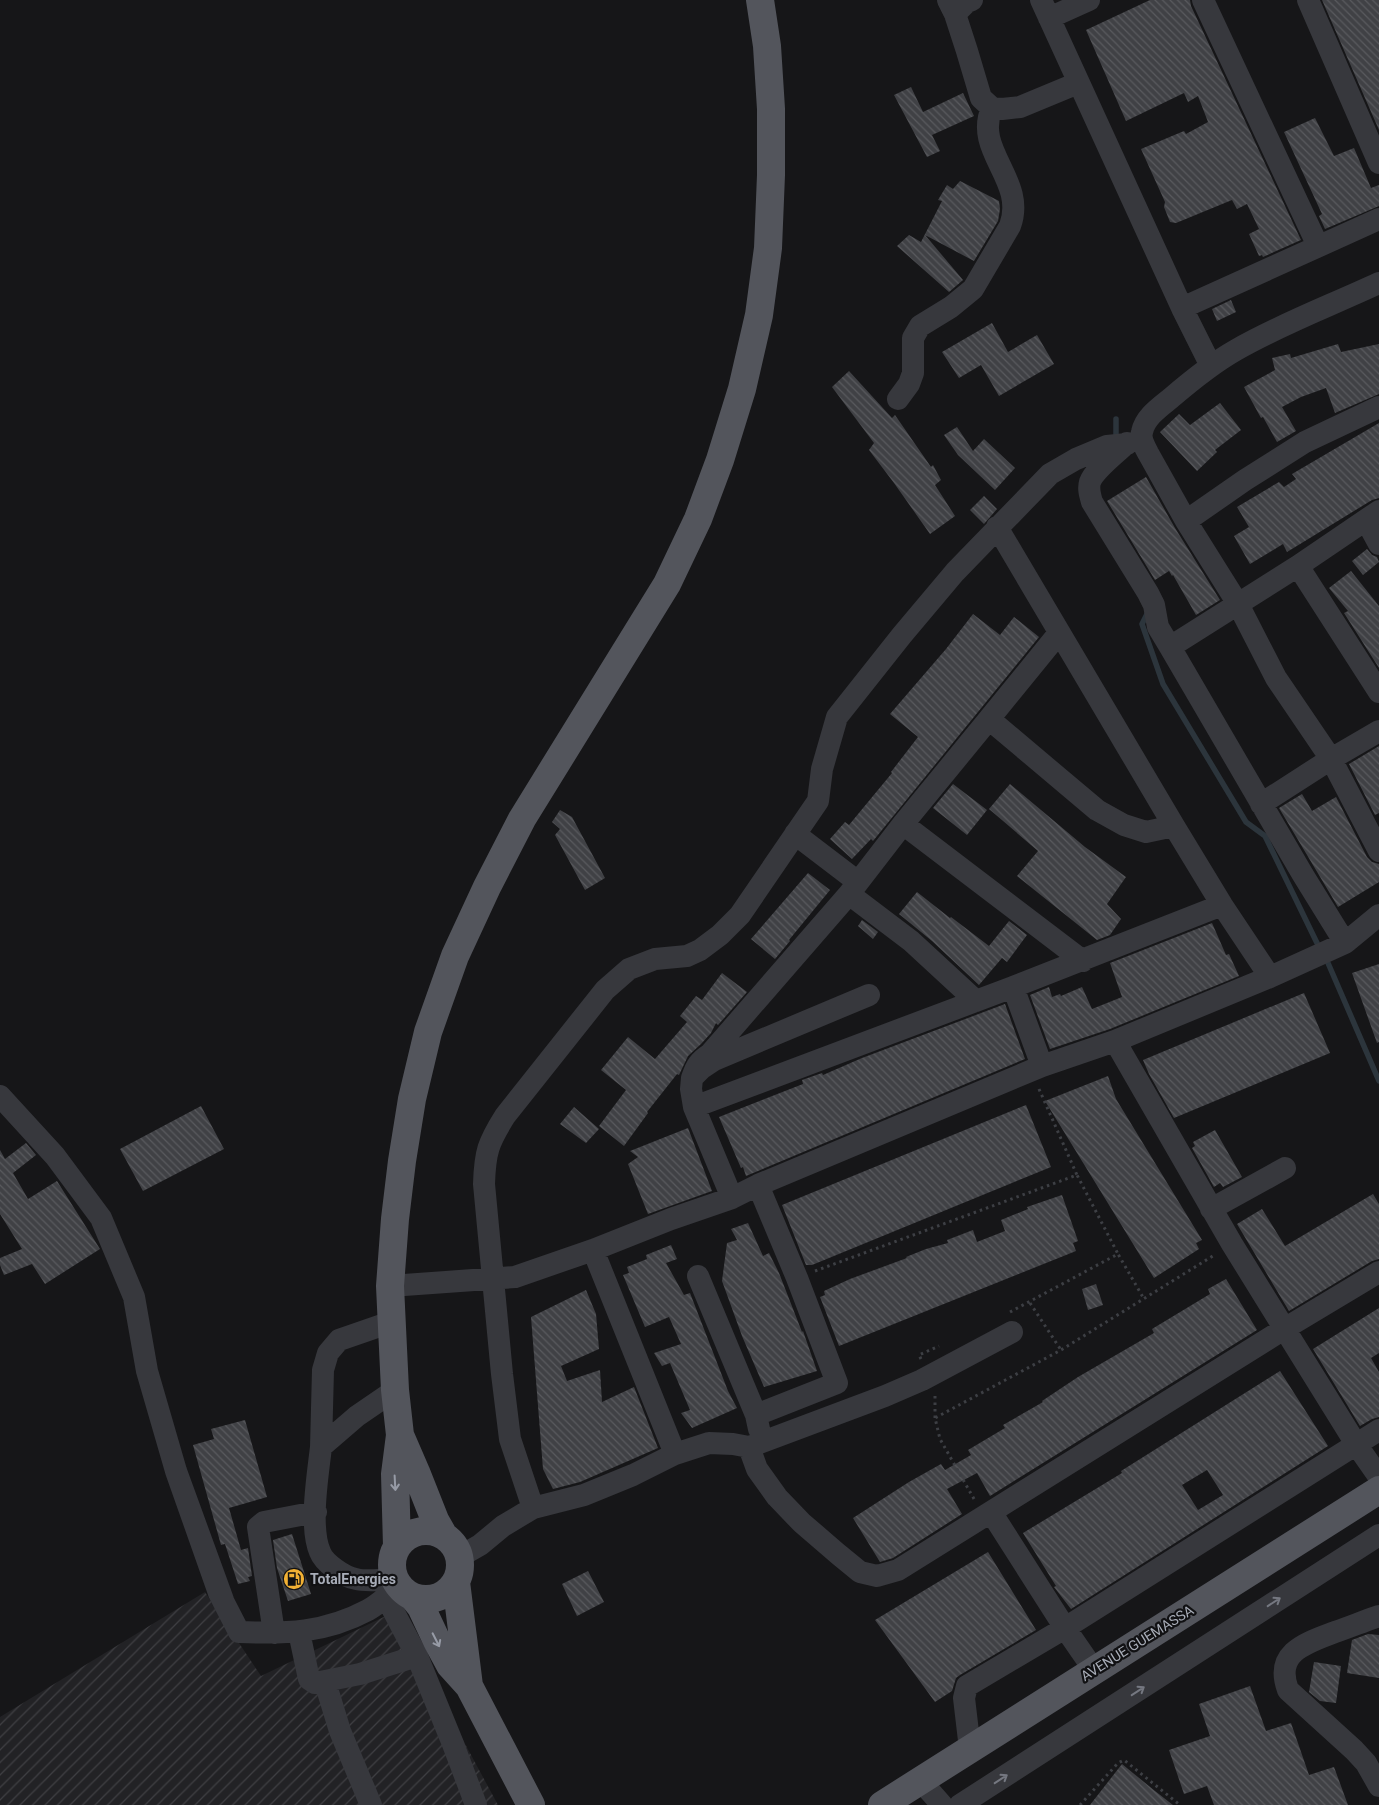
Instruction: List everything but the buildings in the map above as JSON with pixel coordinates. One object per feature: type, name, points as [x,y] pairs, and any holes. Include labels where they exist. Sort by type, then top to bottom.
[{"type":"main road","points":[[531,1805],[469,1686],[450,1665],[421,1607],[398,1590],[392,1562],[397,1546],[395,1474],[400,1435],[395,1390],[390,1286],[395,1219],[412,1099],[428,1032],[455,956],[487,887],[522,819],[667,584],[698,519],[720,460],[742,389],[759,315],[768,239],[771,176],[771,109],[767,46],[760,0]]},
{"type":"main road","points":[[400,1435],[453,1558],[469,1686]]},
{"type":"main road","name":"AVENUE GUEMASSA","points":[[894,1802],[920,1780],[1379,1490]]},
{"type":"main road","points":[[397,1546],[407,1537],[419,1532],[432,1531],[453,1558],[447,1592],[435,1598],[426,1599],[398,1590]]},
{"type":"street","points":[[972,0],[951,7],[968,50],[981,98],[992,108],[1002,110],[1020,107],[1078,83]]},
{"type":"street","points":[[1089,0],[1045,9],[1182,308],[1211,366]]},
{"type":"street","points":[[1204,0],[1318,246]]},
{"type":"street","points":[[1308,0],[1379,162]]},
{"type":"street","points":[[898,399],[909,384],[913,373],[913,338],[920,326],[950,308],[973,289],[1014,216],[1012,190],[988,138],[986,127],[992,108]]},
{"type":"street","points":[[1182,308],[1379,219]]},
{"type":"street","points":[[1345,943],[1261,804],[1158,627],[1151,599],[1098,514],[1089,493],[1090,482],[1094,475],[1134,438],[1152,414],[1211,366],[1237,349],[1264,335],[1379,283]]},
{"type":"street","points":[[1186,521],[1245,480],[1305,442],[1379,407]]},
{"type":"street","points":[[533,1508],[510,1439],[502,1374],[484,1184],[485,1159],[491,1137],[505,1116],[605,990],[629,969],[655,959],[687,956],[700,950],[720,935],[740,915],[818,801],[822,769],[837,717],[955,572],[1050,474],[1076,459],[1107,446],[1134,438],[1143,442],[1186,521],[1238,604],[1276,678],[1331,759],[1379,851]]},
{"type":"street","points":[[1170,647],[1298,566],[1372,516],[1379,544]]},
{"type":"street","points":[[997,527],[1222,906],[1270,977]]},
{"type":"street","points":[[1298,566],[1379,692]]},
{"type":"street","points":[[732,1198],[694,1107],[692,1078],[696,1066],[710,1054],[853,888],[902,824],[1059,633]]},
{"type":"street","points":[[989,719],[1098,810],[1124,825],[1146,832],[1174,826]]},
{"type":"street","points":[[1261,804],[1379,731]]},
{"type":"street","points":[[902,824],[1083,961]]},
{"type":"street","points":[[795,834],[976,1001]]},
{"type":"street","points":[[694,1107],[1083,961],[1222,906]]},
{"type":"street","points":[[390,1286],[515,1277],[593,1250],[671,1218],[732,1198],[758,1185],[1036,1068],[1115,1042],[1270,977],[1345,943],[1379,915]]},
{"type":"street","points":[[1013,987],[1036,1068]]},
{"type":"street","points":[[692,1078],[714,1060],[869,996]]},
{"type":"street","points":[[1115,1042],[1232,1244],[1356,1444],[1379,1477]]},
{"type":"street","points":[[0,1096],[55,1156],[101,1218],[134,1297],[147,1371],[176,1471],[223,1600],[239,1632],[299,1632],[338,1622],[368,1610],[398,1590]]},
{"type":"street","points":[[1211,1209],[1285,1168]]},
{"type":"street","points":[[756,1415],[837,1383],[797,1278],[758,1185]]},
{"type":"street","points":[[593,1250],[675,1454]]},
{"type":"street","points":[[698,1276],[756,1415],[757,1469],[777,1498],[802,1523],[860,1572],[877,1576],[898,1570],[1284,1329],[1379,1272]]},
{"type":"street","points":[[391,1322],[339,1340],[328,1354],[323,1370],[316,1535],[320,1553],[337,1571],[355,1579],[398,1590]]},
{"type":"street","points":[[453,1558],[475,1548],[503,1526],[533,1508],[584,1495],[633,1475],[675,1454],[709,1443],[756,1445],[922,1380],[1012,1332]]},
{"type":"street","points":[[320,1447],[357,1416],[395,1390]]},
{"type":"street","points":[[970,1749],[964,1698],[967,1686],[1065,1628],[1379,1430]]},
{"type":"street","points":[[274,1633],[258,1527],[264,1522],[316,1512]]},
{"type":"street","points":[[988,1514],[1094,1670]]},
{"type":"street","points":[[960,1805],[1379,1535]]},
{"type":"street","points":[[398,1590],[417,1656],[476,1805]]},
{"type":"street","points":[[1379,1616],[1314,1640],[1295,1650],[1286,1662],[1283,1677],[1288,1690],[1366,1763],[1379,1786]]},
{"type":"street","points":[[299,1632],[309,1679],[315,1683],[325,1682],[417,1656]]},
{"type":"street","points":[[325,1682],[340,1731],[371,1805]]},
{"type":"street","points":[[920,1780],[942,1805]]},
{"type":"path","points":[[1036,1068],[1077,1175],[1118,1254]]},
{"type":"path","points":[[797,1278],[1077,1175]]},
{"type":"path","points":[[988,1514],[940,1439],[935,1418],[1061,1350],[1232,1244]]},
{"type":"path","points":[[1030,1303],[1061,1350]]},
{"type":"path","points":[[1080,1805],[1118,1763],[1124,1760],[1180,1805]]},
{"type":"shaded area","points":[[205,1592],[261,1676],[394,1612],[498,1805],[0,1805],[0,1717]]},
{"type":"waterway","points":[[1116,419],[1116,439]]},
{"type":"waterway","points":[[1148,612],[1142,624],[1163,684],[1246,822],[1265,836],[1317,943]]},
{"type":"waterway","points":[[1328,963],[1379,1081]]},
{"type":"place","name":"TotalEnergies","points":[[294,1579]]}]
